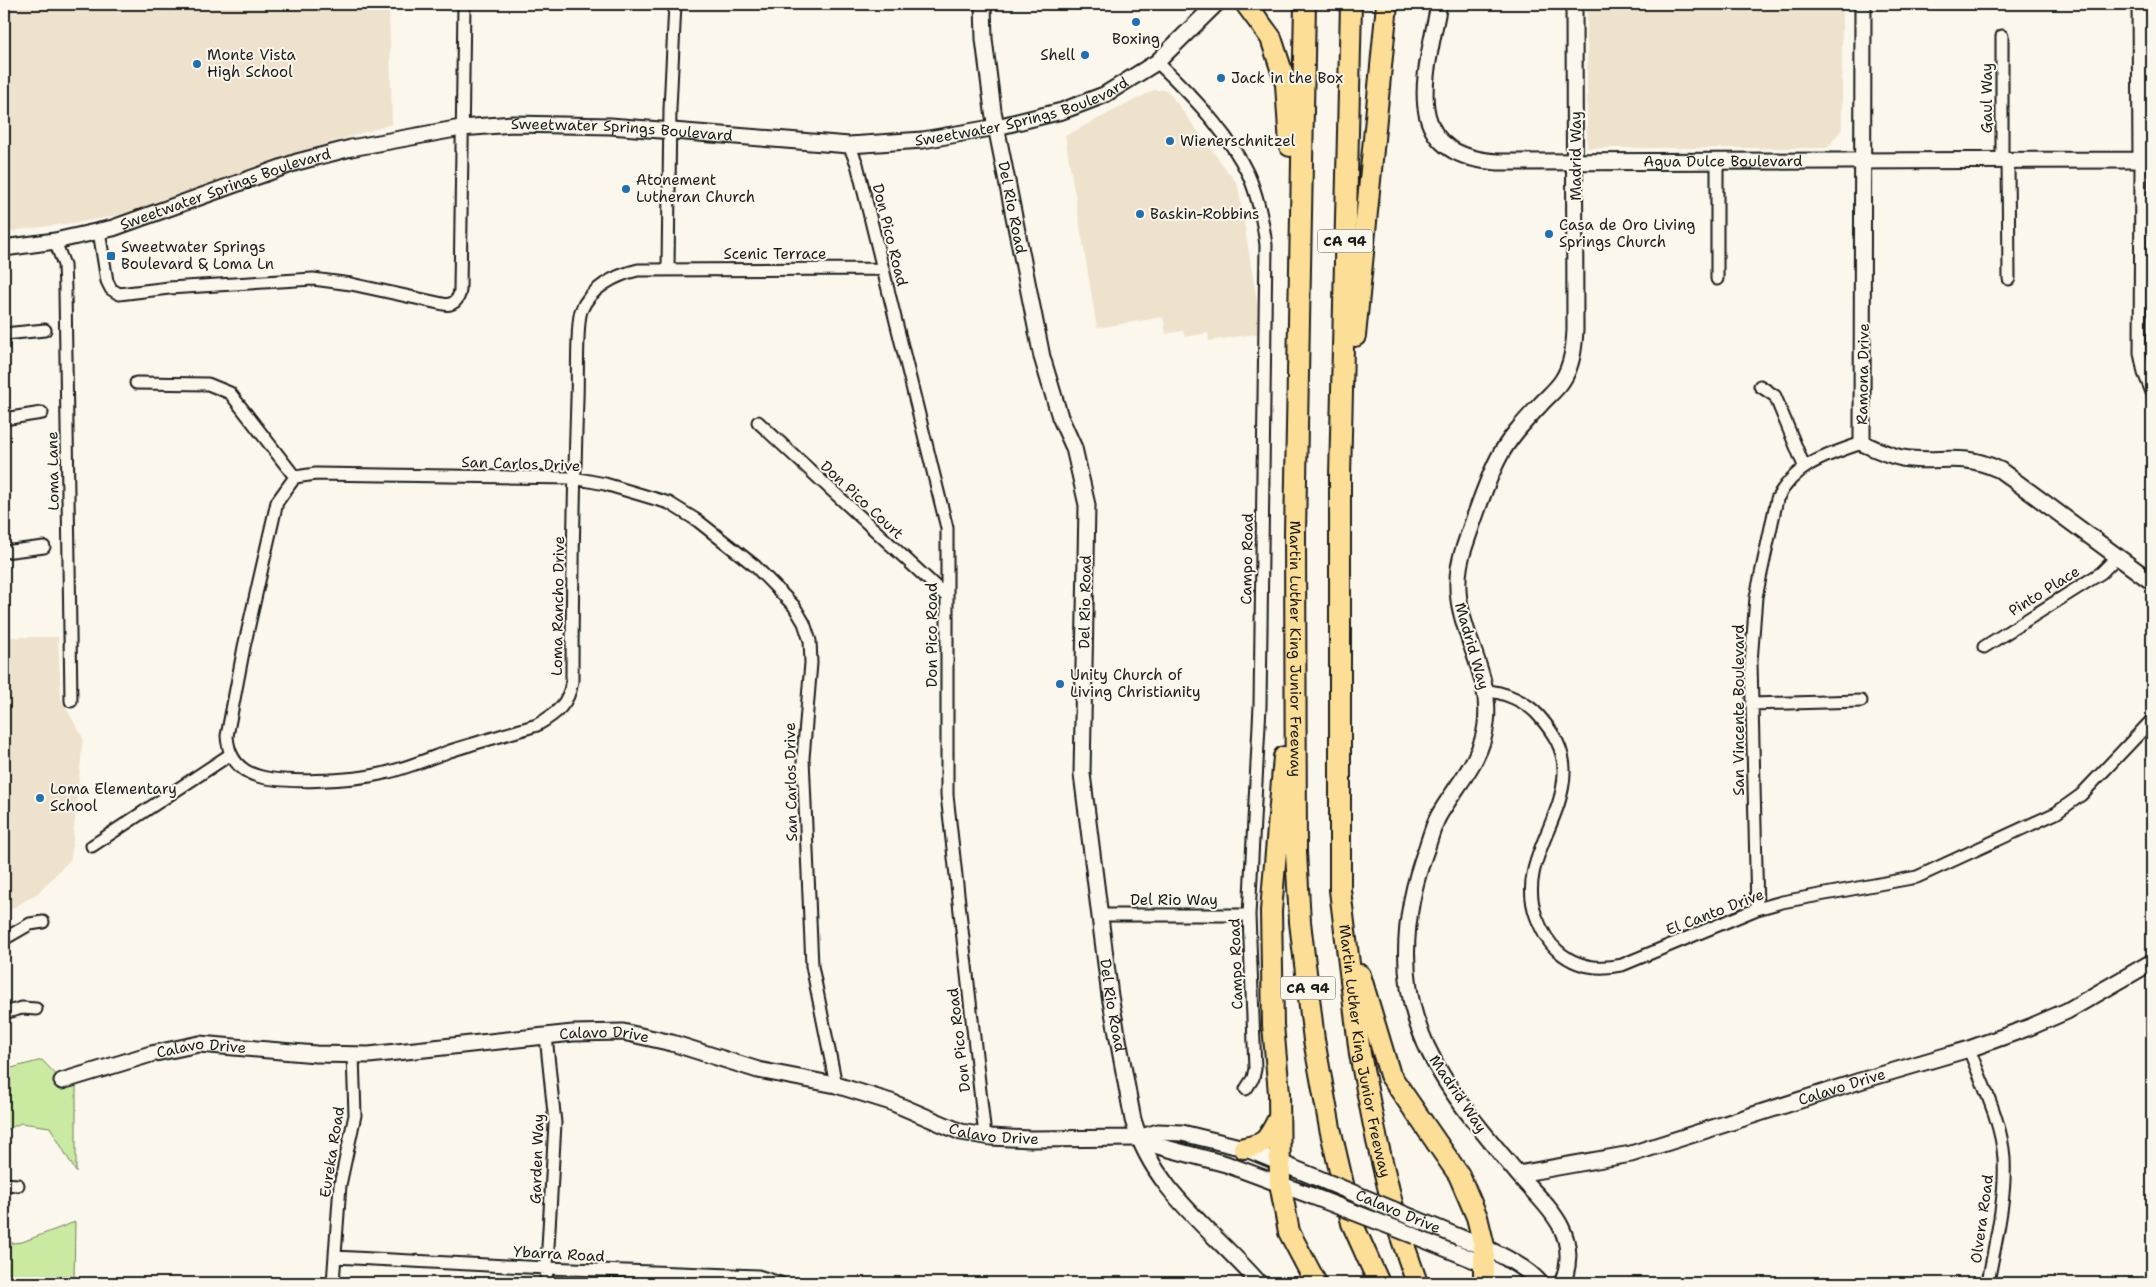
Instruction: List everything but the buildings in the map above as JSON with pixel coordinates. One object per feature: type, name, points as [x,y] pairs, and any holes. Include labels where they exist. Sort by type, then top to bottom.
[{"type":"highway","points":[[1246,4],[1271,38],[1286,84],[1295,275],[1297,423]]},
{"type":"highway","name":"Martin Luther King Junior Freeway","points":[[1305,4],[1294,683],[1296,852],[1300,922],[1314,1040],[1330,1128],[1352,1223],[1379,1283]]},
{"type":"highway","name":"Martin Luther King Junior Freeway","points":[[1351,4],[1340,477],[1340,890],[1349,973],[1366,1083],[1398,1228],[1417,1283]]},
{"type":"highway","points":[[1340,477],[1387,4]]},
{"type":"highway","points":[[1294,683],[1285,748],[1272,882],[1273,1025],[1279,1118],[1280,1183],[1289,1232],[1316,1283]]},
{"type":"highway","points":[[1340,890],[1367,1000],[1390,1075],[1459,1175],[1477,1217],[1484,1264]]},
{"type":"highway","points":[[1244,1148],[1261,1145],[1279,1118]]},
{"type":"street","points":[[99,231],[107,282],[119,294],[169,288],[313,279],[351,284],[449,304],[458,298],[460,290],[464,4]]},
{"type":"street","points":[[668,269],[670,131],[675,4]]},
{"type":"street","name":"Del Rio Road","points":[[983,4],[984,39],[997,127],[1042,357],[1060,417],[1074,448],[1087,505],[1082,774],[1110,996],[1132,1120],[1138,1138],[1164,1184],[1258,1283]]},
{"type":"street","name":"Sweetwater Springs Boulevard","points":[[4,248],[55,242],[99,231],[297,162],[351,148],[461,128],[513,124],[610,126],[849,145],[923,140],[997,127],[1062,111],[1104,95],[1156,62],[1216,4]]},
{"type":"street","name":"Agua Dulce Boulevard","points":[[1439,4],[1423,98],[1428,118],[1438,137],[1454,150],[1479,160],[1498,162],[2146,160]]},
{"type":"street","name":"Madrid Way","points":[[1562,1283],[1567,1270],[1568,1253],[1562,1229],[1461,1103],[1430,1054],[1414,1011],[1406,972],[1408,920],[1416,878],[1437,819],[1473,763],[1482,744],[1486,723],[1485,691],[1461,615],[1457,592],[1459,566],[1498,458],[1513,436],[1562,382],[1572,355],[1575,330],[1576,162],[1574,4]]},
{"type":"street","name":"Ramona Drive","points":[[1863,4],[1862,442],[1876,450],[1902,458],[1953,458],[1984,463],[2016,480],[2152,582]]},
{"type":"street","points":[[2140,4],[2146,160],[2140,353],[2144,373],[2152,392]]},
{"type":"street","name":"Gaul Way","points":[[2002,36],[2009,279]]},
{"type":"street","name":"Campo Road","points":[[1156,62],[1176,80],[1229,143],[1248,174],[1263,223],[1266,245],[1260,706],[1249,915],[1255,1069],[1253,1078],[1246,1089]]},
{"type":"street","name":"Don Pico Road","points":[[849,145],[857,164],[947,528],[947,806],[985,1136]]},
{"type":"street","points":[[1716,160],[1717,279]]},
{"type":"street","name":"Loma Lane","points":[[55,242],[64,265],[65,281],[71,701]]},
{"type":"street","name":"Scenic Terrace","points":[[668,269],[882,269]]},
{"type":"street","name":"Loma Rancho Drive","points":[[231,754],[239,765],[257,776],[291,780],[352,779],[386,773],[537,725],[555,714],[567,699],[572,681],[574,478],[581,312],[596,291],[618,276],[638,270],[668,269]]},
{"type":"street","points":[[4,334],[45,330]]},
{"type":"street","points":[[92,846],[231,754],[228,730],[277,502],[294,477],[230,393],[208,384],[136,383]]},
{"type":"street","points":[[1760,386],[1775,396],[1804,466]]},
{"type":"street","points":[[4,419],[42,413]]},
{"type":"street","name":"Don Pico Court","points":[[758,422],[947,598]]},
{"type":"street","name":"San Vincente Boulevard","points":[[1757,910],[1751,662],[1754,617],[1777,499],[1784,485],[1804,466],[1818,458],[1862,442]]},
{"type":"street","name":"San Carlos Drive","points":[[294,477],[316,474],[574,478],[605,484],[669,504],[698,521],[755,566],[794,606],[804,623],[810,641],[811,663],[803,758],[812,966],[836,1085]]},
{"type":"street","points":[[4,552],[44,547]]},
{"type":"street","name":"Pinto Place","points":[[1984,647],[2101,572],[2118,556]]},
{"type":"street","name":"El Canto Drive","points":[[1485,691],[1495,691],[1534,710],[1550,728],[1562,754],[1564,772],[1562,790],[1535,864],[1531,886],[1532,903],[1538,922],[1548,940],[1561,953],[1582,965],[1598,968],[1614,967],[1757,910],[1782,902],[1917,877],[2056,813],[2081,795],[2152,720]]},
{"type":"street","points":[[1751,704],[1861,701]]},
{"type":"street","name":"Del Rio Way","points":[[1100,915],[1249,915]]},
{"type":"street","points":[[4,939],[30,924],[43,922]]},
{"type":"street","name":"Calavo Drive","points":[[1518,1174],[1631,1154],[1860,1081],[1969,1049],[2030,1027],[2067,1011],[2152,962]]},
{"type":"street","points":[[4,1013],[22,1008],[36,1009]]},
{"type":"street","name":"Calavo Drive","points":[[62,1081],[151,1054],[199,1044],[353,1055],[603,1031],[623,1032],[672,1044],[758,1070],[836,1085],[891,1102],[962,1132],[985,1136],[1031,1139],[1138,1138],[1158,1132],[1182,1133],[1244,1148],[1315,1177],[1457,1244]]},
{"type":"street","name":"Garden Way","points":[[546,1036],[555,1123],[546,1283]]},
{"type":"street","name":"Olvera Road","points":[[1969,1049],[1998,1128],[2004,1158],[2003,1196],[1989,1278]]},
{"type":"street","name":"Eureka Road","points":[[334,1283],[340,1184],[355,1114],[353,1055]]},
{"type":"street","name":"Calavo Drive","points":[[1138,1138],[1158,1146],[1226,1164],[1374,1220],[1457,1244]]},
{"type":"street","points":[[4,1184],[18,1185]]},
{"type":"street","points":[[1457,1244],[1514,1283]]},
{"type":"street","name":"Ybarra Road","points":[[335,1257],[546,1268],[672,1278],[758,1276],[780,1283]]},
{"type":"street","points":[[1484,1264],[1508,1259],[1540,1283]]},
{"type":"shaded area","name":"Monte Vista High School","points":[[4,4],[389,4],[392,124],[290,155],[126,214],[4,232]]},
{"type":"shaded area","points":[[1587,4],[1842,4],[1842,129],[1827,148],[1587,148]]},
{"type":"shaded area","points":[[1154,90],[1167,90],[1238,185],[1262,333],[1209,341],[1208,333],[1185,337],[1183,331],[1166,334],[1163,317],[1097,328],[1065,136]]},
{"type":"shaded area","name":"Loma Elementary School","points":[[4,637],[58,637],[61,699],[83,738],[71,859],[37,894],[4,913]]},
{"type":"green space","points":[[42,1060],[62,1081],[76,1073],[76,1172],[50,1127],[21,1123],[4,1131],[4,1070]]},
{"type":"green space","points":[[75,1222],[74,1283],[4,1283],[4,1244],[22,1242]]},
{"type":"place","name":"Boxing","points":[[1136,22]]},
{"type":"place","name":"Shell","points":[[1085,55]]},
{"type":"place","name":"Monte Vista High School","points":[[197,64]]},
{"type":"place","name":"Jack in the Box","points":[[1221,78]]},
{"type":"place","name":"Wienerschnitzel","points":[[1170,141]]},
{"type":"place","name":"Atonement Lutheran Church","points":[[626,189]]},
{"type":"place","name":"Baskin-Robbins","points":[[1140,214]]},
{"type":"place","name":"Casa de Oro Living Springs Church","points":[[1549,234]]},
{"type":"place","name":"Sweetwater Springs Boulevard & Loma Ln","points":[[111,256]]},
{"type":"place","name":"Unity Church of Living Christianity","points":[[1060,684]]},
{"type":"place","name":"Loma Elementary School","points":[[40,798]]}]
